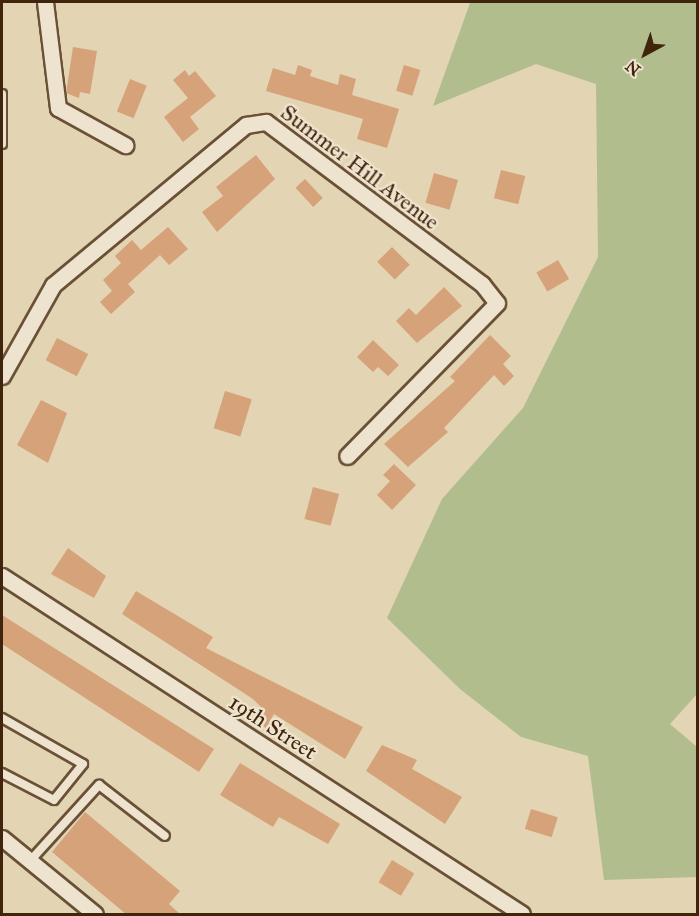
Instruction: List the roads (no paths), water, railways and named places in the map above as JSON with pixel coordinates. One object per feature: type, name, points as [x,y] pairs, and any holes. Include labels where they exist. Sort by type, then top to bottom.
[{"type":"street","points":[[45,2],[58,108],[125,146]]},
{"type":"street","name":"Summer Hill Avenue","points":[[2,376],[53,285],[246,125],[266,122],[482,284],[497,303],[346,456]]},
{"type":"street","name":"19th Street","points":[[2,576],[522,915]]},
{"type":"street","points":[[2,838],[95,915]]},
{"type":"lane","points":[[2,94],[2,144]]},
{"type":"lane","points":[[2,718],[83,764],[54,800],[2,772]]},
{"type":"lane","points":[[30,861],[99,785],[165,836]]}]
